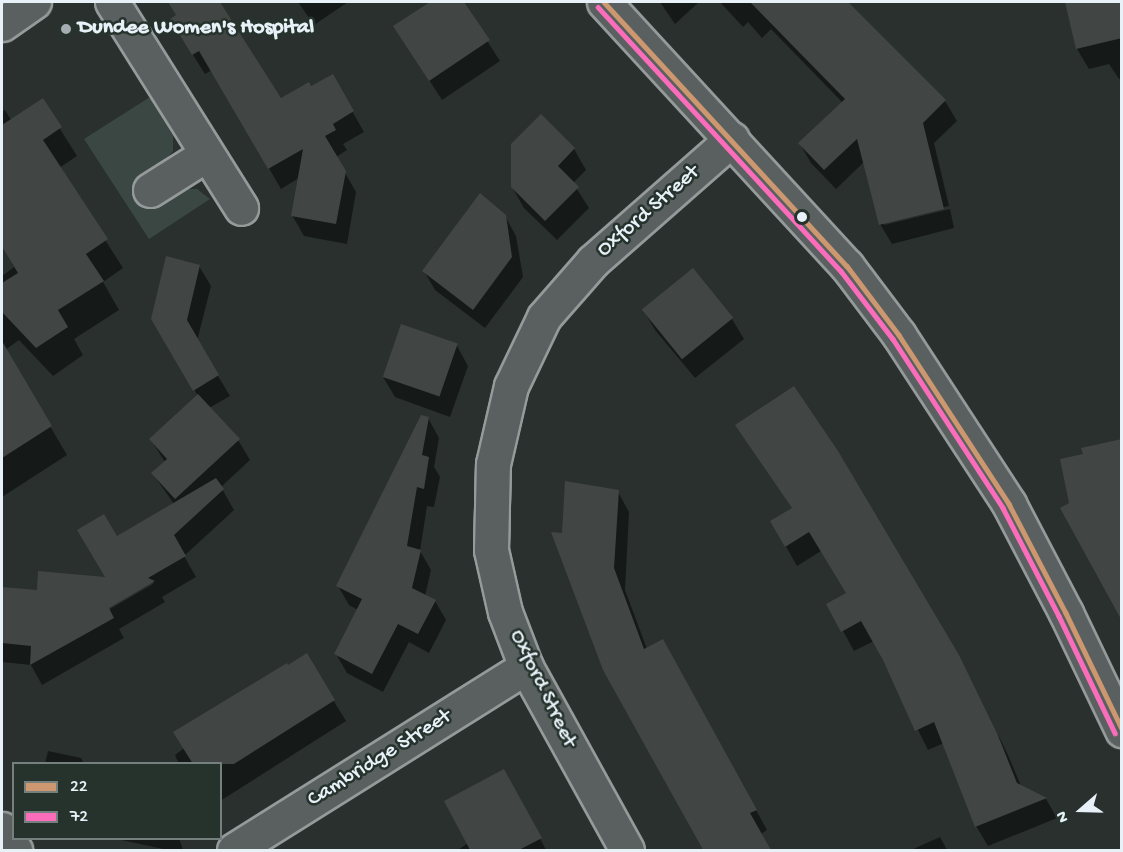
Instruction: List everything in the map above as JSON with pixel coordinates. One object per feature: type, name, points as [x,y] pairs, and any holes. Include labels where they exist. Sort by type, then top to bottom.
[{"type":"street","points":[[2,24],[34,2]]},
{"type":"street","points":[[112,2],[241,208]]},
{"type":"street","points":[[604,2],[732,139],[846,267],[899,335],[1009,504],[1066,613],[1122,730]]},
{"type":"street","name":"Oxford Street","points":[[627,850],[526,667],[505,612],[491,550],[493,464],[511,386],[544,317],[593,261],[732,139]]},
{"type":"street","points":[[150,190],[207,154]]},
{"type":"street","name":"Cambridge Street","points":[[234,850],[526,667]]},
{"type":"street","points":[[2,829],[15,850]]},
{"type":"shaded area","points":[[150,97],[173,136],[173,151],[164,162],[140,179],[157,206],[184,189],[197,189],[210,199],[149,239],[84,139]]},
{"type":"building","points":[[168,2],[220,2],[281,98],[309,82],[311,86],[333,74],[354,111],[333,124],[336,130],[325,136],[346,171],[336,224],[291,216],[303,149],[268,169],[199,51],[192,55],[170,19],[176,15]]},
{"type":"building","points":[[430,2],[464,2],[490,40],[429,81],[393,26]]},
{"type":"building","points":[[750,2],[848,2],[946,100],[923,123],[944,209],[879,225],[857,139],[824,170],[798,143],[845,99]]},
{"type":"building","points":[[1065,2],[1122,2],[1122,38],[1076,49]]},
{"type":"building","points":[[43,98],[62,127],[43,140],[108,239],[86,254],[104,281],[58,310],[68,327],[36,348],[2,312],[2,283],[18,273],[2,247],[2,125]]},
{"type":"building","points":[[541,114],[575,148],[558,166],[579,187],[545,221],[511,187],[511,144]]},
{"type":"building","points":[[480,193],[506,215],[512,257],[473,310],[422,271]]},
{"type":"building","points":[[166,256],[200,265],[187,320],[219,375],[193,391],[151,319]]},
{"type":"building","points":[[693,268],[733,318],[682,359],[642,310]]},
{"type":"building","points":[[401,324],[458,344],[439,396],[383,377]]},
{"type":"building","points":[[2,341],[52,426],[2,458]]},
{"type":"building","points":[[794,386],[838,451],[959,655],[997,733],[1017,783],[1047,798],[975,827],[934,722],[915,731],[883,660],[861,621],[841,632],[826,604],[846,593],[809,532],[785,547],[770,521],[792,508],[735,425]]},
{"type":"building","points":[[198,394],[240,439],[175,499],[151,473],[167,459],[149,439]]},
{"type":"building","points":[[421,415],[429,417],[422,455],[429,457],[424,489],[417,487],[407,546],[421,550],[412,588],[436,600],[418,634],[398,624],[372,674],[334,654],[362,599],[336,586]]},
{"type":"building","points":[[1122,439],[1122,621],[1060,508],[1069,503],[1060,459],[1083,454],[1081,448]]},
{"type":"building","points":[[216,478],[224,489],[174,535],[186,556],[148,578],[155,581],[109,608],[114,618],[30,665],[31,646],[2,643],[2,587],[37,590],[38,571],[105,577],[77,530],[104,514],[117,536]]},
{"type":"building","points":[[565,481],[619,490],[614,568],[644,649],[663,639],[757,810],[750,813],[771,850],[703,850],[603,670],[551,532],[562,533]]},
{"type":"building","points":[[307,653],[335,700],[234,764],[192,762],[173,732],[287,663],[288,665]]},
{"type":"building","points":[[504,769],[542,838],[519,850],[470,850],[444,801]]},
{"type":"transit line","name":"22","points":[[604,2],[847,266],[899,335],[1009,504],[1066,613],[1122,729]]},
{"type":"transit line","name":"72","points":[[598,7],[841,271],[893,339],[1003,508],[1059,616],[1115,733]]},
{"type":"place","name":"Dundee Women's Hospital","points":[[66,29]]}]
